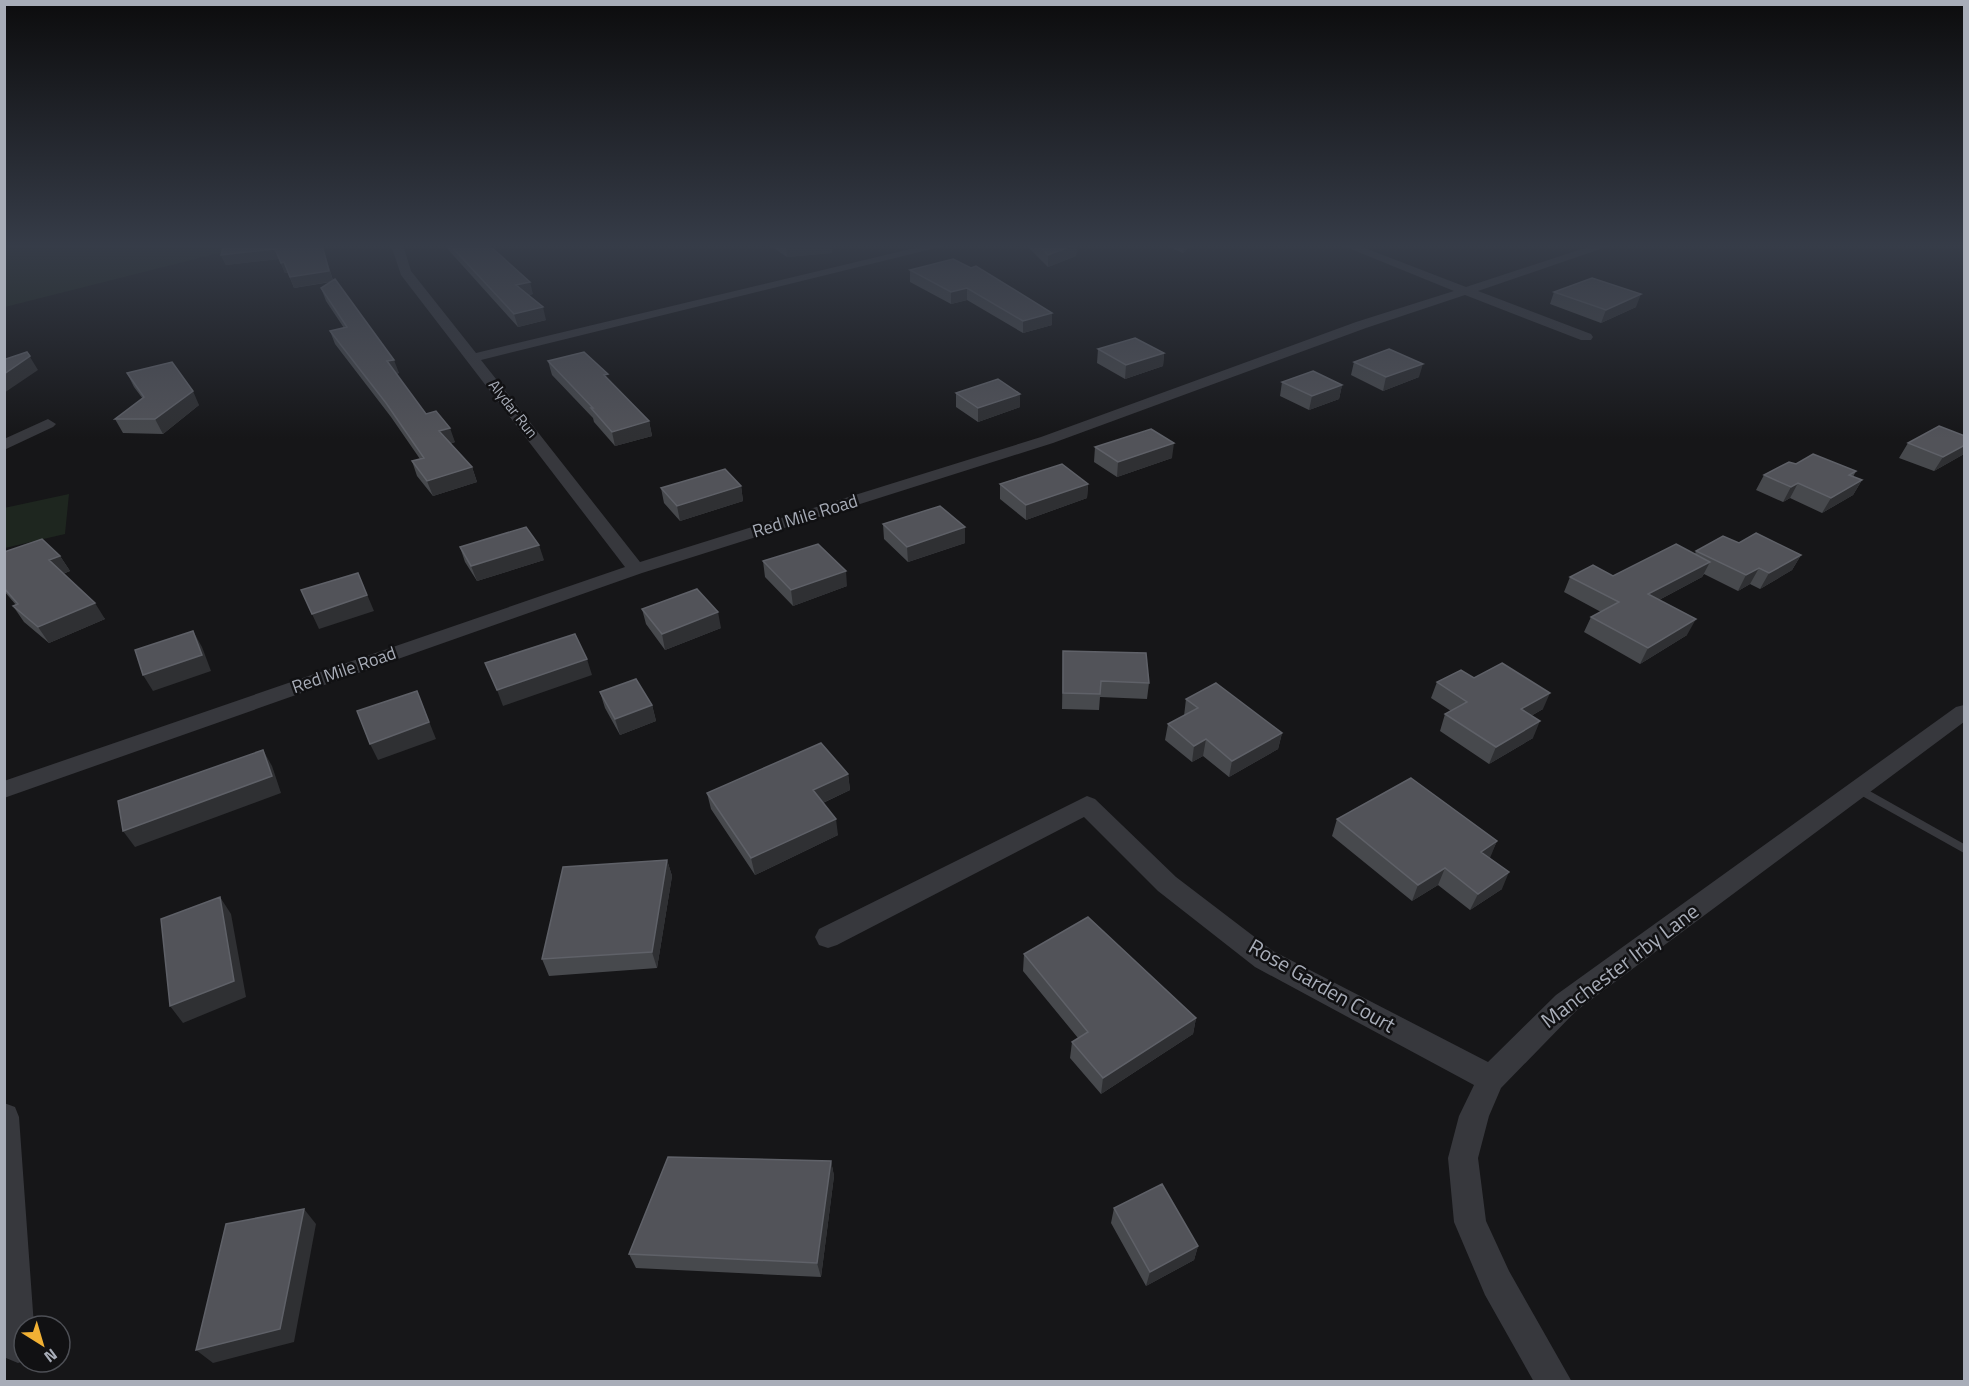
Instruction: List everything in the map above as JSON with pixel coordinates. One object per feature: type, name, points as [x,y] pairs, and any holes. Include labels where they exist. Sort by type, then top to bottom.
[{"type":"street","name":"Alydar Run","points":[[435,310],[636,569]]},
{"type":"street","points":[[474,358],[675,310]]},
{"type":"street","name":"Red Mile Road","points":[[4,790],[636,569],[1047,440],[1361,325],[1409,310]]},
{"type":"street","points":[[1513,310],[1586,337]]},
{"type":"street","points":[[4,445],[48,424]]},
{"type":"street","name":"Manchester Irby Lane","points":[[1554,1382],[1497,1282],[1470,1222],[1463,1158],[1474,1116],[1491,1079],[1566,1003],[1965,712]]},
{"type":"street","name":"Rose Garden Court","points":[[828,937],[1087,805],[1167,884],[1264,959],[1491,1079]]},
{"type":"street","points":[[4,1117],[16,1314]]},
{"type":"lane","points":[[1859,789],[1965,849]]},
{"type":"shaded area","points":[[69,494],[65,534],[5,548],[4,508]]},
{"type":"building","points":[[335,310],[357,310],[394,360],[387,361],[426,414],[436,411],[450,428],[439,431],[472,467],[427,481],[412,461],[424,458],[386,403],[330,331],[347,327]]},
{"type":"building","points":[[510,310],[532,310],[514,314]]},
{"type":"building","points":[[1004,310],[1047,310],[1052,313],[1023,321]]},
{"type":"building","points":[[1135,338],[1164,353],[1126,365],[1098,349]]},
{"type":"building","points":[[1389,349],[1423,364],[1386,377],[1354,362]]},
{"type":"building","points":[[27,352],[30,356],[4,374],[4,358]]},
{"type":"building","points":[[584,352],[608,374],[604,375],[649,421],[612,432],[591,408],[593,408],[548,361]]},
{"type":"building","points":[[172,362],[193,391],[155,419],[115,419],[144,397],[127,373]]},
{"type":"building","points":[[1313,371],[1342,385],[1312,396],[1282,382]]},
{"type":"building","points":[[998,379],[1020,394],[978,408],[956,393]]},
{"type":"building","points":[[1939,426],[1965,436],[1965,445],[1943,457],[1908,443]]},
{"type":"building","points":[[1151,429],[1174,443],[1118,462],[1095,447]]},
{"type":"building","points":[[1813,454],[1856,471],[1849,475],[1862,480],[1831,498],[1798,483],[1791,487],[1764,475],[1789,462],[1796,464]]},
{"type":"building","points":[[1062,464],[1088,484],[1026,505],[1000,484]]},
{"type":"building","points":[[725,469],[741,486],[677,506],[661,488]]},
{"type":"building","points":[[940,506],[965,527],[907,547],[883,524]]},
{"type":"building","points":[[526,527],[539,545],[471,566],[460,547]]},
{"type":"building","points":[[1756,533],[1801,555],[1769,573],[1759,568],[1746,575],[1696,551],[1723,536],[1739,543]]},
{"type":"building","points":[[42,539],[60,556],[49,560],[95,603],[38,627],[13,606],[18,604],[4,588],[4,552]]},
{"type":"building","points":[[818,544],[846,571],[791,590],[763,561]]},
{"type":"building","points":[[1676,544],[1710,562],[1648,594],[1696,619],[1648,648],[1591,617],[1619,602],[1570,577],[1593,565],[1613,576]]},
{"type":"building","points":[[358,573],[367,595],[312,614],[301,590]]},
{"type":"building","points":[[697,589],[718,612],[662,634],[642,609]]},
{"type":"building","points":[[193,631],[202,655],[143,675],[135,650]]},
{"type":"building","points":[[575,634],[587,659],[497,690],[485,663]]},
{"type":"building","points":[[1063,651],[1146,653],[1149,683],[1101,681],[1100,694],[1063,693]]},
{"type":"building","points":[[1502,663],[1550,693],[1521,709],[1540,721],[1496,747],[1445,714],[1467,702],[1437,682],[1461,670],[1474,678]]},
{"type":"building","points":[[636,679],[652,705],[615,719],[600,692]]},
{"type":"building","points":[[1216,683],[1282,733],[1232,761],[1206,739],[1194,746],[1168,724],[1198,708],[1186,699]]},
{"type":"building","points":[[417,691],[429,722],[370,744],[357,711]]},
{"type":"building","points":[[821,743],[848,774],[813,790],[836,819],[751,858],[707,793]]},
{"type":"building","points":[[263,750],[272,776],[123,831],[118,801]]},
{"type":"building","points":[[1411,778],[1497,841],[1481,852],[1509,872],[1478,894],[1445,868],[1418,885],[1337,819]]},
{"type":"building","points":[[667,860],[652,952],[542,959],[563,867]]},
{"type":"building","points":[[220,897],[234,981],[170,1006],[161,919]]},
{"type":"building","points":[[1088,917],[1196,1018],[1103,1078],[1072,1042],[1088,1032],[1024,954]]},
{"type":"building","points":[[668,1157],[831,1161],[817,1263],[629,1254]]},
{"type":"building","points":[[1162,1184],[1198,1246],[1150,1272],[1114,1208]]},
{"type":"building","points":[[304,1209],[280,1329],[196,1350],[226,1224]]}]
